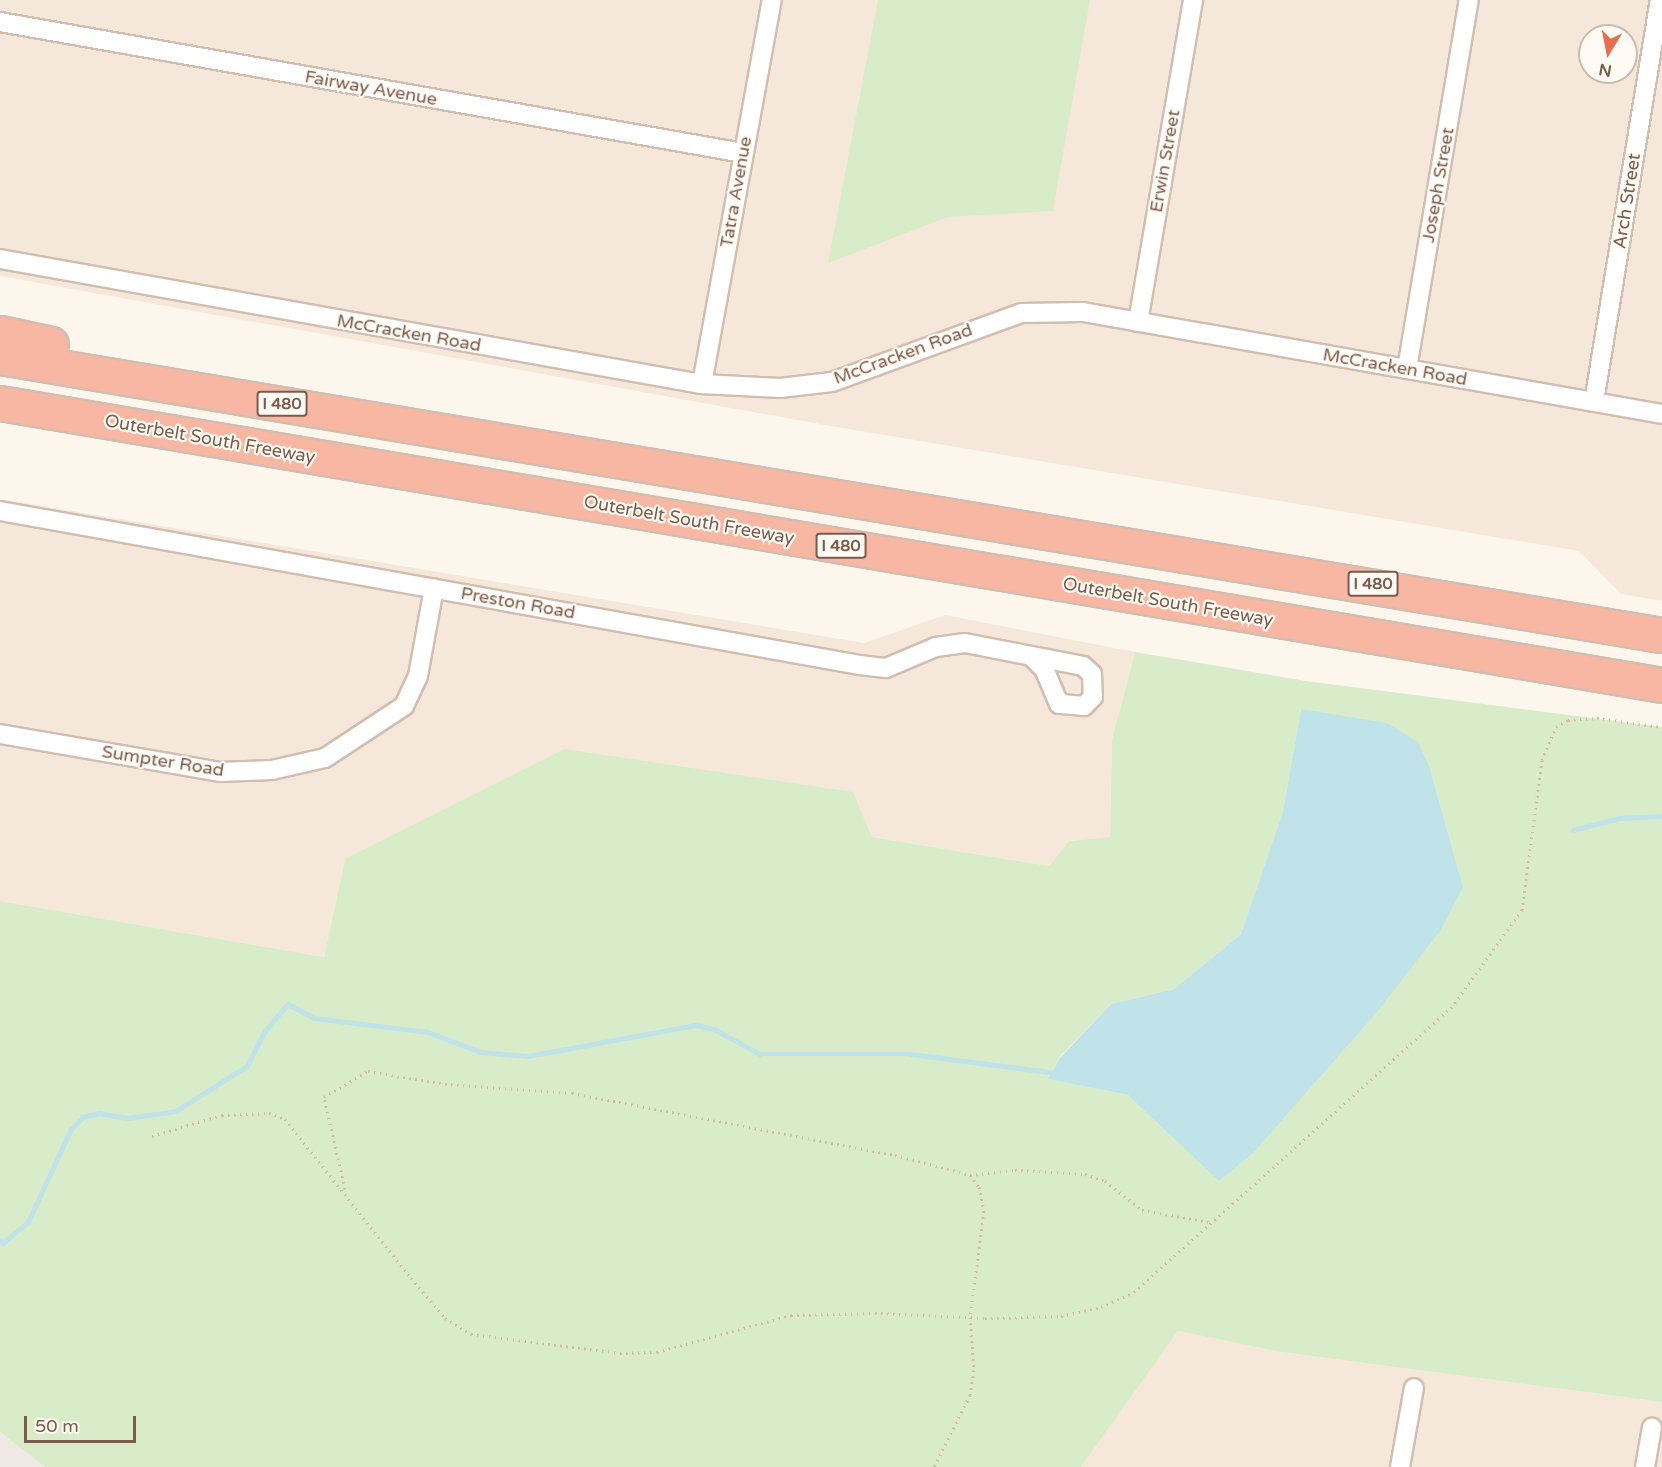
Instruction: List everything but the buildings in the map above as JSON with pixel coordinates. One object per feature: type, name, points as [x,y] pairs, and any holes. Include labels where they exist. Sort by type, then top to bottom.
[{"type":"highway","points":[[0,333],[564,448]]},
{"type":"highway","name":"I 480","points":[[0,357],[564,448],[1662,634]]},
{"type":"highway","name":"Outerbelt South Freeway","points":[[7,406],[1662,686]]},
{"type":"street","name":"Tatra Avenue","points":[[702,384],[772,0]]},
{"type":"street","name":"Erwin Street","points":[[1138,322],[1193,0]]},
{"type":"street","name":"Joseph Street","points":[[1407,369],[1469,0]]},
{"type":"street","name":"Arch Street","points":[[1594,402],[1660,0]]},
{"type":"street","name":"Fairway Avenue","points":[[0,22],[743,153]]},
{"type":"street","name":"McCracken Road","points":[[0,259],[702,384],[780,388],[832,382],[1022,313],[1083,312],[1662,414]]},
{"type":"street","name":"Preston Road","points":[[0,511],[868,666],[901,664],[950,644],[1032,657]]},
{"type":"street","name":"Sumpter Road","points":[[0,734],[220,772],[272,770],[325,758],[404,706],[418,676],[434,588]]},
{"type":"street","points":[[1400,1467],[1414,1388]]},
{"type":"street","points":[[1645,1467],[1652,1428]]},
{"type":"path","points":[[152,1136],[222,1115],[269,1113],[285,1119],[445,1318],[471,1334],[620,1353],[657,1352],[791,1315],[1061,1316],[1101,1307],[1134,1292],[1451,1008],[1513,929],[1522,910],[1542,760],[1556,727],[1568,720],[1597,718],[1662,727]]},
{"type":"path","points":[[346,1192],[324,1097],[368,1071],[493,1089],[520,1086],[572,1093],[896,1155],[970,1175],[1015,1170],[1085,1174],[1105,1181],[1143,1210],[1211,1222]]},
{"type":"path","points":[[934,1467],[970,1395],[974,1370],[970,1317],[984,1211],[979,1187],[970,1175]]},
{"type":"shaded area","points":[[0,0],[1662,0],[1662,601],[1621,594],[1579,551],[825,425],[0,276]]},
{"type":"shaded area","points":[[0,499],[864,643],[945,615],[1135,652],[1112,739],[1110,837],[1069,841],[1049,866],[872,837],[852,792],[345,859],[324,957],[0,901]]},
{"type":"shaded area","points":[[1178,1331],[1281,1352],[1662,1402],[1662,1467],[1081,1467]]},
{"type":"shaded area","points":[[0,1432],[45,1467],[0,1467]]},
{"type":"green space","points":[[878,0],[1090,0],[1053,211],[948,217],[828,263]]},
{"type":"green space","points":[[1135,652],[1306,681],[1662,727],[1662,1402],[1281,1352],[1178,1331],[1081,1467],[45,1467],[0,1432],[0,901],[324,957],[345,859],[564,749],[853,792],[872,837],[1049,866],[1069,841],[1110,837],[1112,739]],"holes":[[[1301,709],[1417,742],[1430,768],[1463,887],[1145,1109],[1128,1095],[1049,1079],[1060,1057],[1111,1004],[1174,989],[1241,934],[1283,811]]]},
{"type":"water","points":[[1301,709],[1387,723],[1418,742],[1430,768],[1463,887],[1440,931],[1377,1012],[1253,1153],[1219,1181],[1128,1095],[1048,1079],[1060,1058],[1111,1004],[1174,989],[1241,934],[1283,811]]},
{"type":"waterway","points":[[1573,830],[1620,818],[1662,816]]},
{"type":"waterway","points":[[0,1240],[3,1243],[28,1222],[71,1129],[83,1117],[99,1113],[128,1118],[176,1111],[247,1066],[265,1031],[288,1004],[314,1018],[428,1032],[481,1052],[528,1056],[695,1025],[714,1029],[760,1054],[911,1054],[1057,1073]]}]
